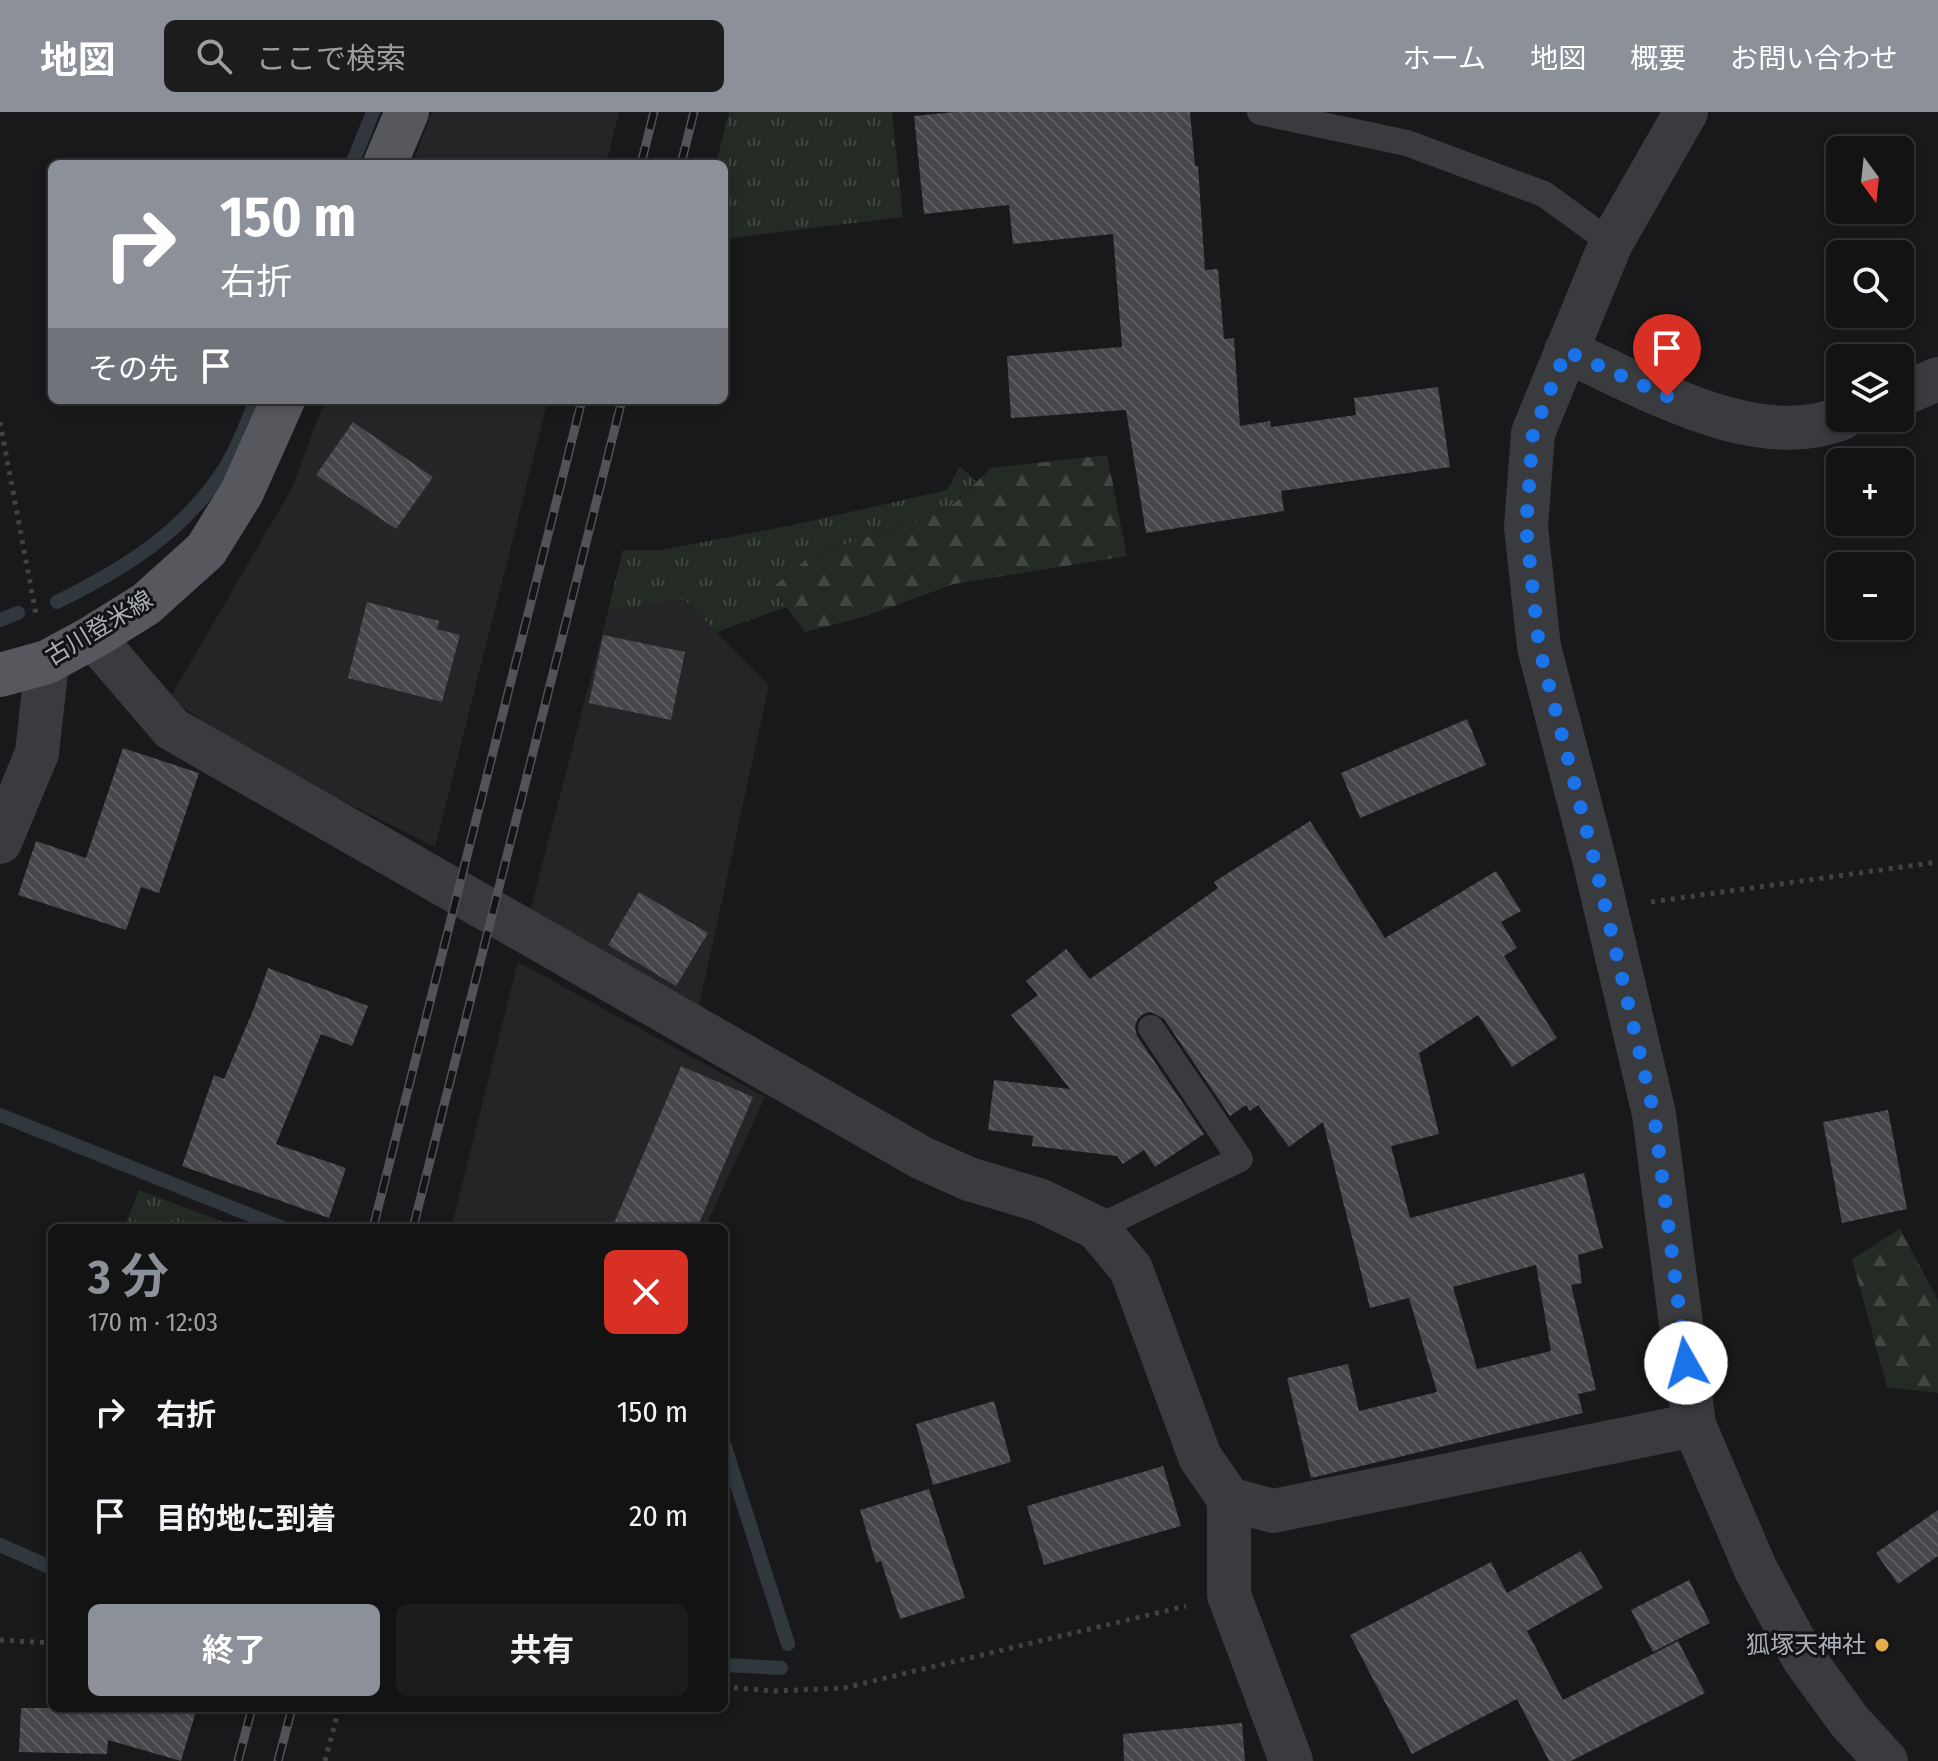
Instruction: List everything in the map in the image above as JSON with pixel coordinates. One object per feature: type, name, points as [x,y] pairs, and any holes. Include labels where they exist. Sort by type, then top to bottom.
[{"type":"main road","points":[[387,160],[407,112]]},
{"type":"main road","name":"古川登米線","points":[[0,675],[47,662],[93,637],[146,604],[206,550],[242,492],[281,404]]},
{"type":"street","points":[[1686,112],[1611,243],[1533,433],[1526,527],[1539,647],[1606,908],[1654,1114],[1694,1425],[1756,1570],[1804,1659],[1850,1722],[1886,1761]]},
{"type":"street","points":[[1566,351],[1718,418],[1782,429],[1826,421]]},
{"type":"street","points":[[1914,389],[1938,379]]},
{"type":"street","points":[[93,637],[172,729],[922,1158],[969,1179],[1039,1200],[1097,1228],[1131,1269],[1200,1457],[1229,1499],[1229,1595],[1291,1761]]},
{"type":"street","points":[[0,842],[37,753],[47,662]]},
{"type":"street","points":[[1229,1499],[1273,1511],[1694,1425]]},
{"type":"lane","points":[[1260,112],[1407,143],[1544,194],[1611,243]]},
{"type":"lane","points":[[1097,1228],[1240,1159],[1151,1028]]},
{"type":"path","points":[[0,422],[28,578],[47,662]]},
{"type":"path","points":[[1606,908],[1938,862]]},
{"type":"path","points":[[728,1687],[774,1691],[844,1688],[1229,1595]]},
{"type":"path","points":[[0,1640],[48,1643]]},
{"type":"path","points":[[325,1761],[338,1712]]},
{"type":"shaded area","points":[[432,112],[619,112],[607,160],[414,160]]},
{"type":"shaded area","points":[[324,404],[547,404],[435,847],[253,756],[170,698],[292,488]]},
{"type":"shaded area","points":[[684,599],[769,685],[699,1006],[529,915],[608,611]]},
{"type":"shaded area","points":[[518,962],[765,1097],[707,1224],[452,1224]]},
{"type":"green space","points":[[729,112],[892,112],[903,217],[728,239],[728,160],[717,160]]},
{"type":"green space","points":[[1107,455],[1127,556],[954,584],[866,616],[805,632],[772,588],[809,557],[946,511],[991,468]]},
{"type":"green space","points":[[960,466],[976,481],[946,511],[809,557],[772,588],[786,607],[717,632],[684,599],[608,611],[623,550],[661,550],[793,525],[947,490]]},
{"type":"green space","points":[[139,1190],[228,1224],[126,1224]]},
{"type":"green space","points":[[1900,1229],[1938,1300],[1938,1393],[1887,1387],[1852,1259]]},
{"type":"building","points":[[954,112],[1190,112],[1195,166],[1198,166],[1205,270],[1218,269],[1224,339],[1234,338],[1240,426],[1270,421],[1271,427],[1356,415],[1354,398],[1438,387],[1450,467],[1281,491],[1284,511],[1146,533],[1126,410],[1011,418],[1007,356],[1122,347],[1113,234],[1013,244],[1009,205],[924,214],[914,116]]},
{"type":"building","points":[[353,422],[433,477],[396,529],[316,475]]},
{"type":"building","points":[[367,602],[439,621],[437,629],[460,635],[442,702],[348,678]]},
{"type":"building","points":[[603,635],[685,652],[671,720],[589,703]]},
{"type":"building","points":[[1467,719],[1486,765],[1360,818],[1341,773]]},
{"type":"building","points":[[123,748],[199,773],[159,893],[141,887],[126,930],[18,895],[36,841],[86,858]]},
{"type":"building","points":[[1310,821],[1385,938],[1496,871],[1521,911],[1501,922],[1517,948],[1504,956],[1557,1038],[1512,1067],[1478,1015],[1419,1053],[1439,1134],[1391,1146],[1410,1218],[1584,1173],[1603,1248],[1578,1255],[1582,1283],[1571,1285],[1596,1390],[1578,1394],[1583,1413],[1311,1478],[1287,1378],[1348,1364],[1359,1411],[1437,1392],[1409,1298],[1370,1308],[1323,1122],[1289,1147],[1258,1105],[1250,1111],[1246,1105],[1230,1116],[1164,1019],[1151,1012],[1137,1020],[1137,1036],[1204,1134],[1155,1167],[1144,1150],[1123,1164],[1117,1156],[1032,1146],[1033,1136],[988,1130],[994,1080],[1070,1089],[1011,1015],[1038,995],[1026,981],[1066,949],[1090,979],[1218,888],[1214,882]],"holes":[[[1536,1265],[1551,1351],[1477,1369],[1453,1287]]]},
{"type":"building","points":[[639,892],[708,933],[676,986],[608,945]]},
{"type":"building","points":[[268,968],[368,1006],[352,1046],[321,1034],[276,1144],[346,1168],[329,1218],[182,1166],[214,1075],[224,1079]]},
{"type":"building","points":[[681,1066],[753,1097],[699,1224],[614,1224]]},
{"type":"building","points":[[1888,1110],[1907,1209],[1842,1223],[1823,1122]]},
{"type":"building","points":[[994,1401],[1011,1462],[933,1485],[916,1424]]},
{"type":"building","points":[[1163,1466],[1181,1526],[1044,1565],[1027,1506]]},
{"type":"building","points":[[929,1489],[965,1598],[900,1619],[881,1561],[876,1563],[860,1510]]},
{"type":"building","points":[[1938,1510],[1938,1556],[1898,1584],[1876,1553]]},
{"type":"building","points":[[1581,1551],[1603,1588],[1527,1631],[1563,1700],[1678,1641],[1705,1693],[1571,1761],[1549,1761],[1517,1699],[1412,1754],[1350,1635],[1491,1562],[1507,1593]]},
{"type":"building","points":[[1689,1580],[1710,1623],[1653,1652],[1631,1610]]},
{"type":"building","points":[[21,1708],[48,1708],[48,1712],[196,1712],[181,1761],[108,1740],[107,1754],[19,1752]]},
{"type":"building","points":[[1242,1723],[1245,1761],[1124,1761],[1123,1734]]},
{"type":"waterway","points":[[354,160],[373,112]]},
{"type":"waterway","points":[[57,602],[129,562],[191,511],[230,460],[254,404]]},
{"type":"waterway","points":[[0,620],[18,613]]},
{"type":"waterway","points":[[0,1115],[273,1224]]},
{"type":"waterway","points":[[728,1456],[788,1644]]},
{"type":"waterway","points":[[0,1545],[48,1566]]},
{"type":"waterway","points":[[728,1665],[781,1668]]},
{"type":"railway","points":[[642,160],[654,112]]},
{"type":"railway","points":[[682,160],[694,112]]},
{"type":"railway","points":[[374,1224],[581,404]]},
{"type":"railway","points":[[414,1224],[621,404]]},
{"type":"railway","points":[[238,1761],[251,1712]]},
{"type":"railway","points":[[278,1761],[291,1712]]},
{"type":"place","name":"狐塚天神社","points":[[1882,1645]]},
{"type":"route","points":[[1667,396],[1566,351],[1533,433],[1526,527],[1539,647],[1594,859],[1654,1114],[1686,1363]]}]
